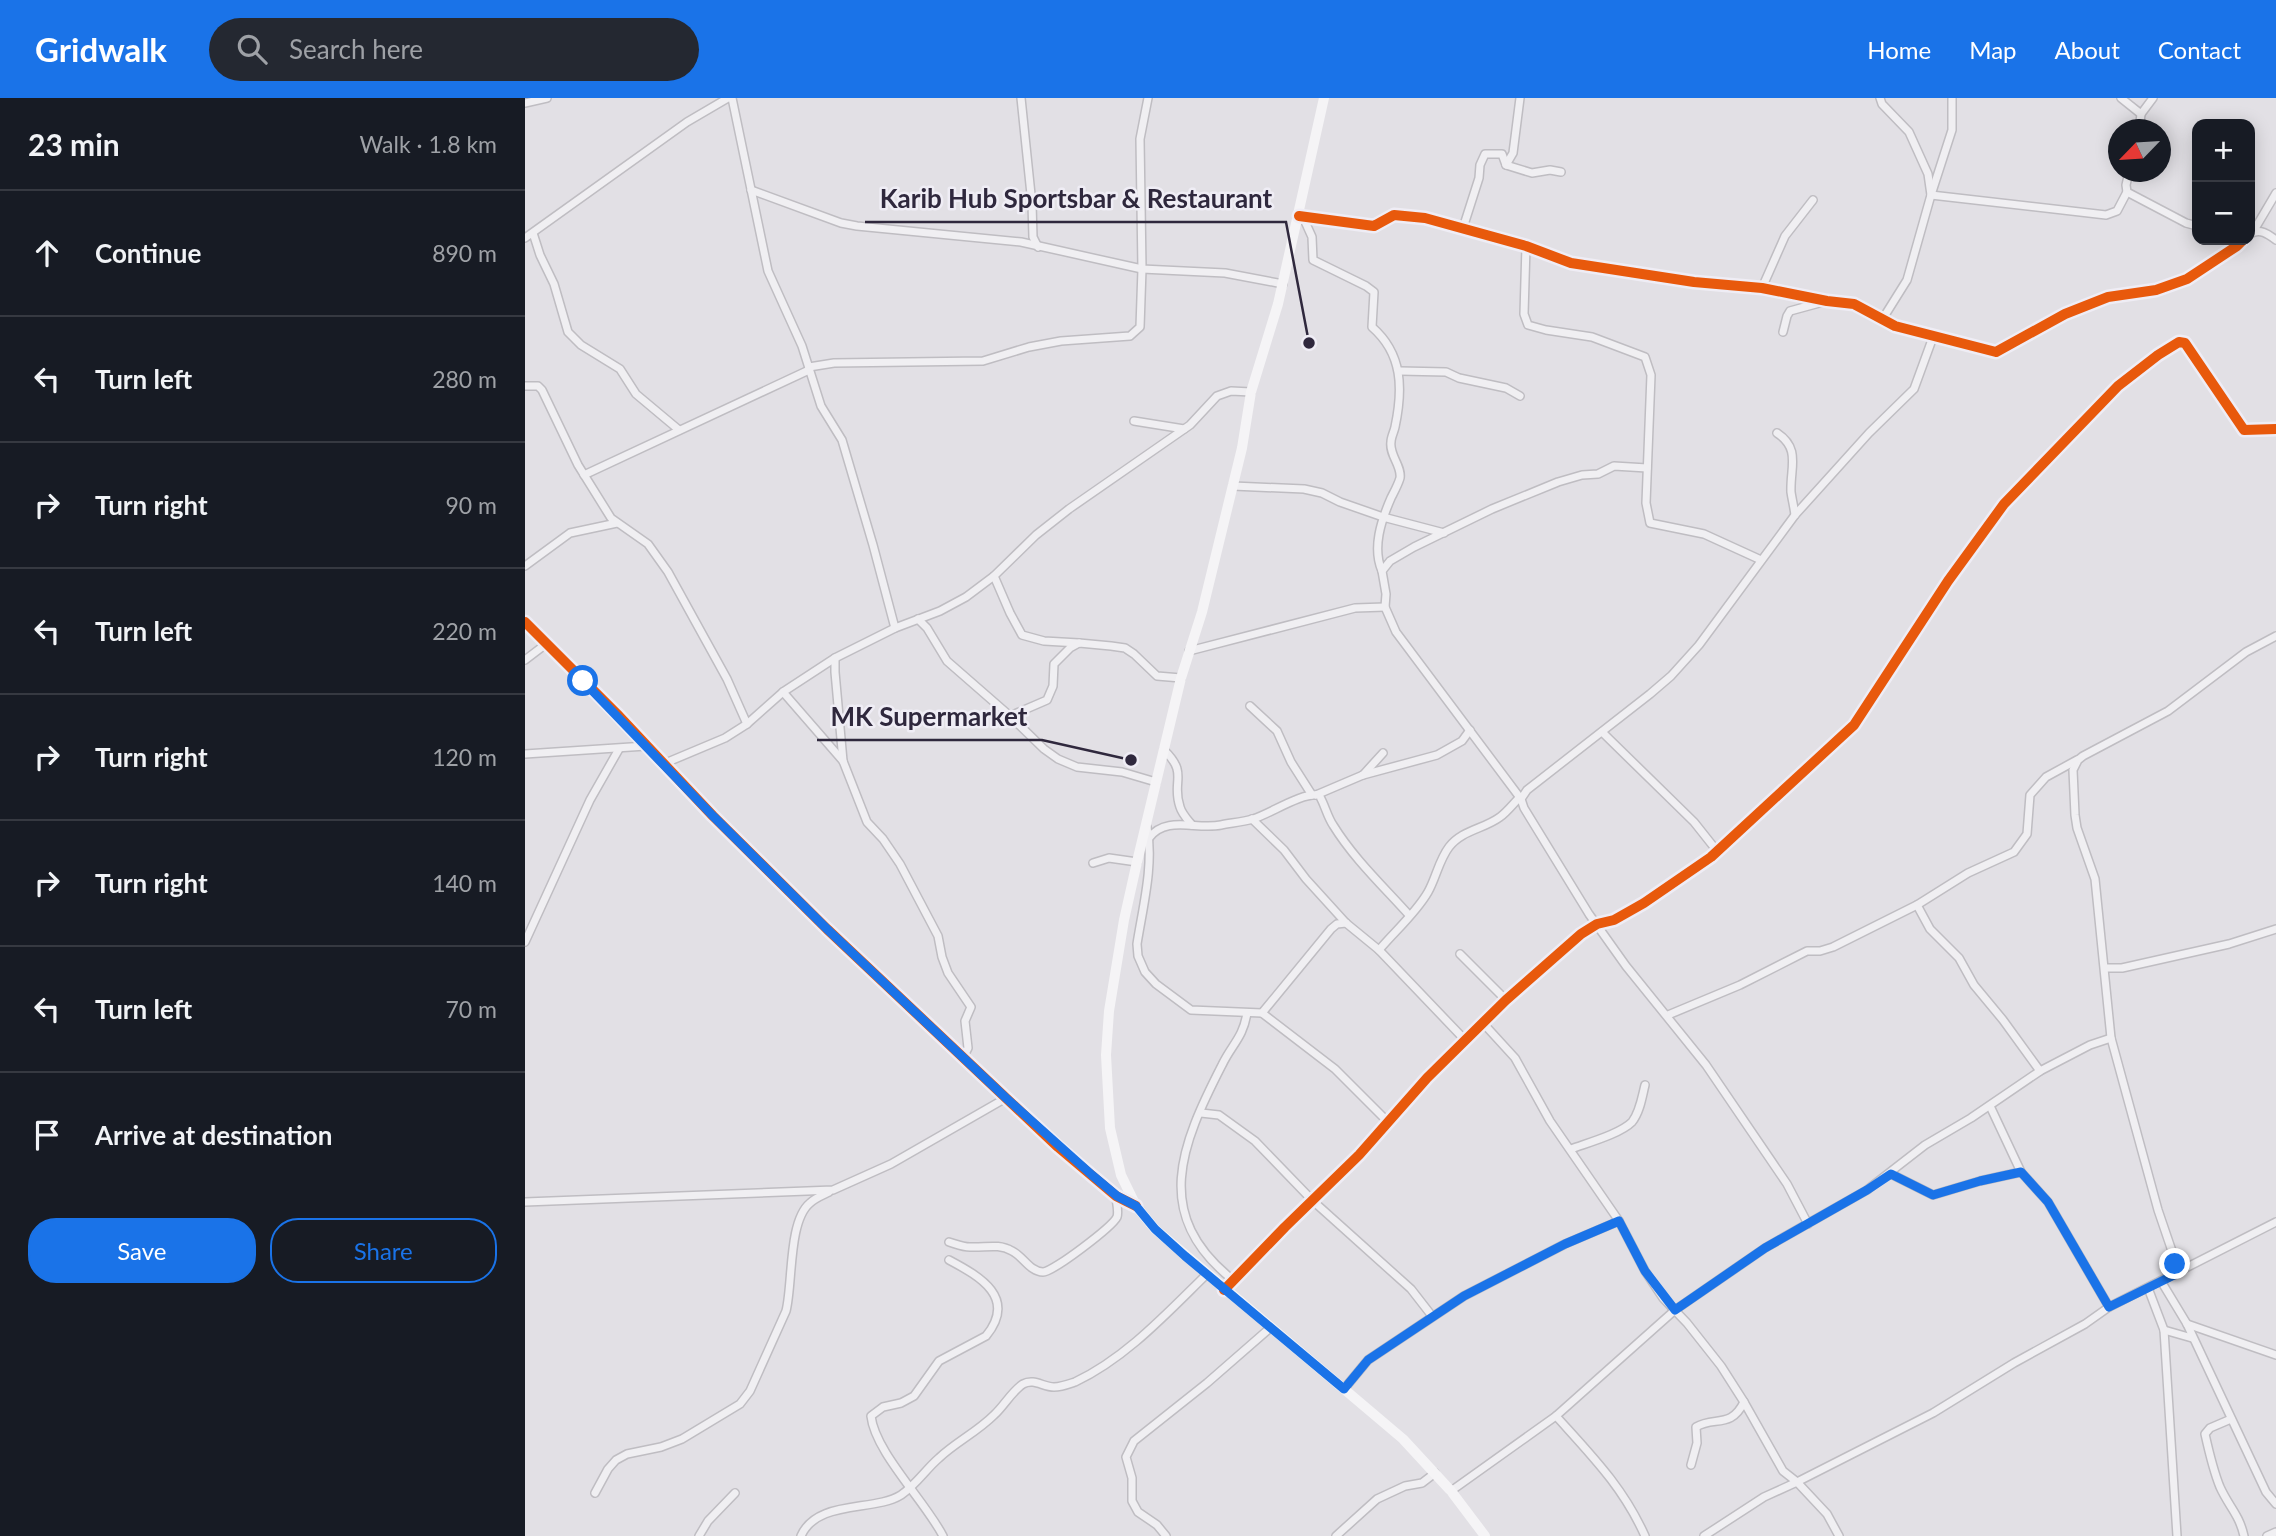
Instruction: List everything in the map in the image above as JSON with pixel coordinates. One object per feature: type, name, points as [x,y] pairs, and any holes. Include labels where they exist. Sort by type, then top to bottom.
[{"type":"main road","points":[[1323,98],[1301,216],[1251,392],[1233,486],[1202,612],[1181,678],[1137,862],[1109,1011],[1106,1055],[1110,1128],[1121,1175],[1136,1206],[1155,1229],[1403,1439],[1451,1491],[1485,1536]]},
{"type":"street","points":[[525,103],[547,98]]},
{"type":"street","points":[[525,238],[687,122],[730,98],[768,271],[802,346],[825,414],[842,440],[895,628]]},
{"type":"street","points":[[1021,98],[1033,237],[1038,247]]},
{"type":"street","points":[[584,475],[809,369],[834,363],[983,361],[1029,347],[1061,341],[1130,336],[1140,327],[1140,139],[1148,98]]},
{"type":"street","points":[[1506,165],[1513,153],[1520,98]]},
{"type":"street","points":[[1880,98],[1882,104],[1909,132],[1928,174],[1931,195]]},
{"type":"street","points":[[1882,320],[1907,280],[1952,130],[1952,98]]},
{"type":"street","points":[[2121,98],[2141,114]]},
{"type":"street","points":[[2140,119],[2153,98]]},
{"type":"street","points":[[1463,228],[1485,154],[1502,154],[1506,165]]},
{"type":"street","points":[[1506,165],[1532,173],[1550,170],[1561,172]]},
{"type":"street","points":[[1931,195],[2106,215],[2122,206],[2127,192],[2127,182]]},
{"type":"street","points":[[751,190],[857,226],[1021,242],[1142,269],[1214,271],[1283,284]]},
{"type":"street","points":[[2127,192],[2192,225]]},
{"type":"street","points":[[2255,228],[2276,193]]},
{"type":"street","points":[[1762,288],[1784,236],[1812,200]]},
{"type":"street","points":[[1301,216],[1374,226],[1394,215],[1425,218],[1526,246],[1571,262],[1694,282],[1762,288],[1854,304],[1895,326],[1996,352],[2065,314],[2108,298],[2156,290],[2187,279],[2238,245]]},
{"type":"street","points":[[1301,216],[1312,237],[1313,260],[1374,292],[1372,327],[1386,339],[1400,371],[1391,442],[1391,453],[1400,478],[1383,517],[1378,544],[1386,594],[1385,607],[1396,632],[1520,799],[1597,924],[1643,988],[1706,1065],[1787,1184],[1808,1224]]},
{"type":"street","points":[[533,233],[554,284],[568,332],[581,345],[620,369],[636,394],[679,430]]},
{"type":"street","points":[[2255,233],[2266,233],[2276,240]]},
{"type":"street","points":[[1526,246],[1524,314],[1528,325],[1592,337],[1645,357],[1649,363],[1651,375],[1646,503],[1650,523],[1704,534],[1761,559]]},
{"type":"street","points":[[1783,332],[1790,311],[1827,301]]},
{"type":"street","points":[[1379,950],[1428,891],[1447,848],[1457,838],[1500,817],[1527,790],[1671,676],[1699,645],[1795,515],[1869,433],[1914,389],[1933,337]]},
{"type":"street","points":[[1224,1290],[1506,1000],[1581,934],[1644,903],[1717,851],[1854,725],[1948,581],[2004,504],[2088,414],[2118,386],[2158,355],[2179,342],[2185,343],[2244,430],[2276,429]]},
{"type":"street","points":[[1400,371],[1446,372],[1506,388],[1520,396]]},
{"type":"street","points":[[525,386],[538,386],[542,390],[584,475],[602,504],[617,523],[638,536],[658,555],[727,679],[747,724]]},
{"type":"street","points":[[663,764],[725,738],[747,724],[783,692],[835,658],[966,597],[994,576],[1047,526],[1184,429],[1224,391],[1251,392]]},
{"type":"street","points":[[1134,421],[1184,429]]},
{"type":"street","points":[[1777,433],[1787,440],[1792,449],[1791,492],[1795,515]]},
{"type":"street","points":[[1382,571],[1390,561],[1414,547],[1492,509],[1558,482],[1582,475],[1598,474],[1614,466],[1647,468]]},
{"type":"street","points":[[1233,486],[1304,489],[1322,493],[1383,517],[1444,533]]},
{"type":"street","points":[[525,566],[570,533],[617,523]]},
{"type":"street","points":[[994,576],[1022,635],[1044,642],[1125,648],[1157,676],[1181,678]]},
{"type":"street","points":[[1188,651],[1355,608],[1385,607]]},
{"type":"street","points":[[918,619],[927,628],[947,661],[1058,759],[1077,767],[1122,772],[1156,782]]},
{"type":"street","points":[[525,622],[827,929],[1058,1147],[1117,1196],[1136,1206]]},
{"type":"street","points":[[1668,1016],[1740,985],[1807,951],[1833,947],[1917,905],[1968,873],[2014,852],[2027,834],[2029,795],[2046,777],[2168,711],[2246,652],[2276,636]]},
{"type":"street","points":[[1010,716],[1047,700],[1053,685],[1054,664],[1079,643]]},
{"type":"street","points":[[525,660],[546,644]]},
{"type":"street","points":[[835,658],[843,761],[867,822],[900,864],[938,936],[948,973],[969,1002],[970,1010],[965,1026],[968,1048],[963,1058]]},
{"type":"street","points":[[783,692],[843,761]]},
{"type":"street","points":[[1250,706],[1277,731],[1291,762],[1314,795],[1319,796],[1332,824],[1364,867],[1409,915]]},
{"type":"street","points":[[1149,838],[1155,830],[1167,825],[1212,827],[1252,819],[1363,775],[1437,755],[1462,741],[1470,730]]},
{"type":"street","points":[[1602,732],[1695,822],[1717,851]]},
{"type":"street","points":[[525,754],[646,746]]},
{"type":"street","points":[[525,942],[590,800],[619,749]]},
{"type":"street","points":[[1164,750],[1178,768],[1179,805],[1192,825]]},
{"type":"street","points":[[1363,775],[1383,753]]},
{"type":"street","points":[[2078,760],[2073,770],[2075,815],[2095,879],[2111,1038],[2158,1210],[2173,1254],[2174,1275]]},
{"type":"street","points":[[1252,819],[1285,850],[1306,879],[1346,923],[1379,950],[1465,1040]]},
{"type":"street","points":[[1147,823],[1150,862],[1137,944],[1137,956],[1146,972],[1156,984],[1191,1010],[1262,1013],[1335,1069],[1388,1122]]},
{"type":"street","points":[[1093,863],[1109,858],[1137,862]]},
{"type":"street","points":[[1917,905],[1930,929],[1959,958],[1974,985],[2040,1071]]},
{"type":"street","points":[[1262,1013],[1337,924],[1338,913]]},
{"type":"street","points":[[1337,924],[1346,923]]},
{"type":"street","points":[[2105,968],[2122,968],[2205,950],[2274,930],[2276,939]]},
{"type":"street","points":[[1460,954],[1506,1000]]},
{"type":"street","points":[[1233,1280],[1214,1265],[1188,1226],[1183,1213],[1182,1164],[1189,1138],[1222,1064],[1244,1030],[1247,1013]]},
{"type":"street","points":[[1482,1023],[1515,1058],[1550,1121],[1619,1221],[1645,1271],[1721,1366],[1783,1471],[1827,1514],[1839,1536]]},
{"type":"street","points":[[1451,1491],[1556,1416],[1675,1310],[1765,1248],[1867,1190],[1926,1145],[1990,1106],[2040,1071],[2090,1045],[2111,1038]]},
{"type":"street","points":[[1571,1149],[1621,1130],[1631,1122],[1640,1107],[1645,1085]]},
{"type":"street","points":[[595,1493],[616,1460],[627,1454],[661,1447],[682,1438],[745,1399],[786,1311],[798,1224],[808,1204],[891,1164],[1006,1098]]},
{"type":"street","points":[[1990,1106],[2021,1172],[2048,1202],[2109,1307]]},
{"type":"street","points":[[1201,1113],[1219,1115],[1246,1134],[1313,1201],[1411,1289],[1432,1316]]},
{"type":"street","points":[[1891,1174],[1933,1195],[2021,1172]]},
{"type":"street","points":[[525,1202],[833,1190]]},
{"type":"street","points":[[949,1242],[969,1247],[992,1245],[1006,1248],[1034,1270],[1046,1272],[1113,1221],[1118,1211],[1117,1196]]},
{"type":"street","points":[[1344,1389],[1368,1360],[1432,1316],[1491,1280],[1619,1221]]},
{"type":"street","points":[[1704,1536],[1764,1497],[1933,1413],[2014,1363],[2085,1324],[2109,1307],[2276,1222]]},
{"type":"street","points":[[943,1536],[884,1448],[871,1416],[883,1407],[901,1403],[914,1396],[939,1361],[986,1336],[991,1329],[999,1308],[998,1300],[969,1270],[949,1260]]},
{"type":"street","points":[[801,1536],[807,1526],[840,1509],[893,1500],[912,1487],[938,1458],[991,1419],[1023,1385],[1036,1382],[1052,1387],[1060,1386],[1094,1371],[1160,1321],[1207,1275]]},
{"type":"street","points":[[2161,1281],[2187,1324],[2266,1492],[2276,1504]]},
{"type":"street","points":[[2148,1288],[2164,1330],[2177,1536]]},
{"type":"street","points":[[2187,1324],[2276,1355]]},
{"type":"street","points":[[1165,1536],[1157,1525],[1134,1507],[1132,1478],[1126,1457],[1128,1450],[1134,1441],[1270,1328]]},
{"type":"street","points":[[2164,1330],[2192,1338]]},
{"type":"street","points":[[1691,1465],[1697,1443],[1696,1427],[1700,1424],[1724,1422],[1740,1411],[1744,1402]]},
{"type":"street","points":[[1556,1416],[1607,1471],[1635,1513],[1645,1536]]},
{"type":"street","points":[[2231,1419],[2210,1428],[2205,1434],[2220,1487],[2240,1519],[2244,1536]]},
{"type":"street","points":[[1781,1489],[1783,1471]]},
{"type":"street","points":[[1336,1536],[1377,1499],[1405,1486],[1422,1483],[1435,1473]]},
{"type":"street","points":[[699,1536],[708,1521],[735,1493]]},
{"type":"street","points":[[2267,1536],[2276,1532]]},
{"type":"cycle path","points":[[1299,216],[1374,226],[1394,215],[1425,218],[1526,246],[1571,263],[1694,282],[1762,288],[1854,304],[1895,326],[1996,352],[2065,314],[2108,297],[2156,290],[2187,279],[2238,245]]},
{"type":"cycle path","points":[[1224,1290],[1359,1155],[1427,1078],[1506,1000],[1581,934],[1644,903],[1711,857],[1854,725],[1948,581],[2004,504],[2118,386],[2158,355],[2179,342],[2185,343],[2244,430],[2276,429]]},
{"type":"cycle path","points":[[525,622],[827,929],[1058,1147],[1116,1196],[1136,1206]]},
{"type":"place","name":"Karib Hub Sportsbar & Restaurant","points":[[1309,343]]},
{"type":"place","name":"MK Supermarket","points":[[1131,760]]},
{"type":"route","points":[[583,681],[827,929],[1058,1147],[1117,1196],[1136,1206],[1155,1229],[1185,1256],[1344,1389],[1368,1360],[1464,1296],[1565,1244],[1619,1221],[1645,1271],[1663,1298],[1675,1310],[1765,1248],[1891,1174],[1933,1195],[2021,1172],[2048,1202],[2109,1307],[2174,1275],[2175,1264]]}]
